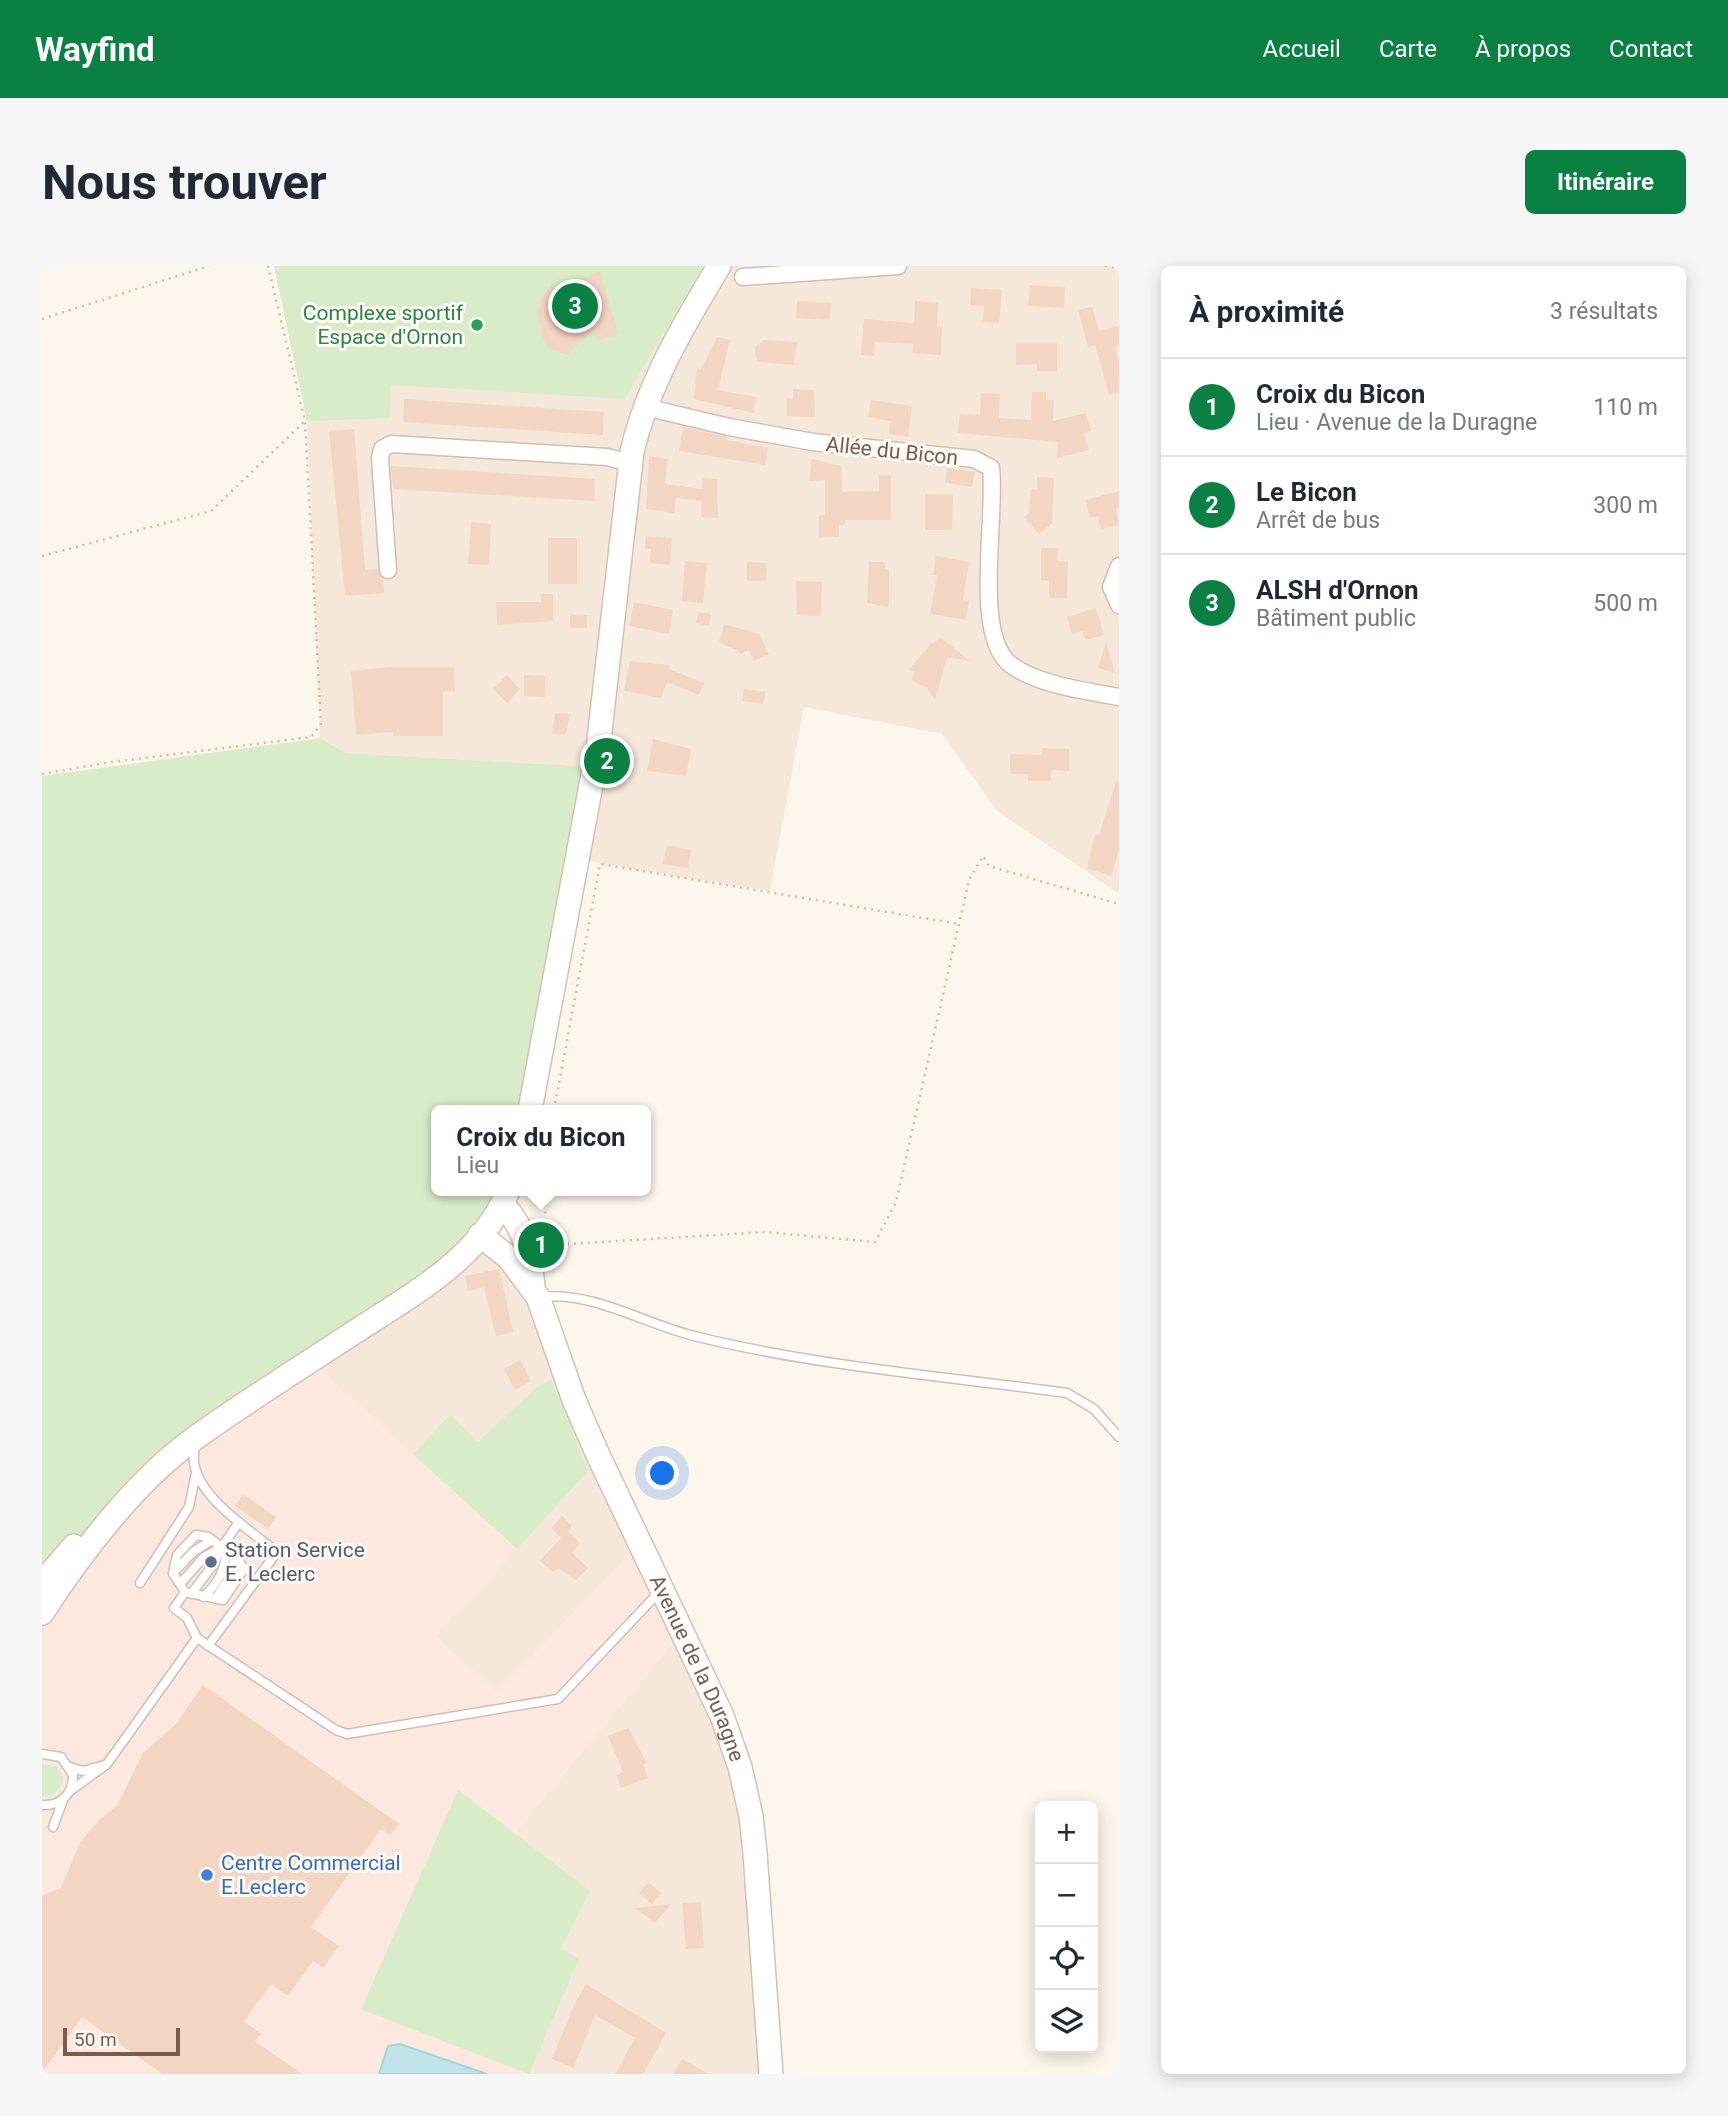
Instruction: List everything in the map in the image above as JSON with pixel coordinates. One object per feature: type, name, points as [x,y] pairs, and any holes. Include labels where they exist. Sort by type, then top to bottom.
[{"type":"main road","points":[[531,1105],[598,748],[630,463],[645,407],[671,349],[719,266]]},
{"type":"main road","points":[[46,1580],[137,1482],[201,1435],[445,1273],[480,1235],[505,1198]]},
{"type":"main road","name":"Avenue de la Duragne","points":[[505,1198],[529,1249],[536,1292],[583,1422],[722,1716],[740,1767],[751,1816],[771,2074]]},
{"type":"main road","name":"Avenue de la Duragne","points":[[480,1235],[509,1258],[536,1292]]},
{"type":"main road","points":[[42,1614],[111,1517],[183,1449]]},
{"type":"street","points":[[743,277],[898,266]]},
{"type":"street","name":"Allée du Bicon","points":[[645,407],[729,428],[813,442],[974,460],[991,468],[994,494],[988,610],[997,651],[1011,664],[1034,677],[1119,697]]},
{"type":"street","points":[[388,570],[380,458],[382,449],[391,444],[607,457],[630,463]]},
{"type":"street","points":[[1119,566],[1111,587],[1119,605]]},
{"type":"lane","points":[[536,1292],[589,1302],[692,1336],[783,1354],[1067,1393],[1094,1409],[1119,1437]]},
{"type":"lane","points":[[140,1583],[189,1507],[196,1473],[194,1449],[201,1435]]},
{"type":"lane","points":[[196,1473],[215,1502],[277,1552],[208,1646]]},
{"type":"lane","points":[[203,1597],[215,1586],[224,1570],[239,1522]]},
{"type":"lane","points":[[196,1535],[212,1539],[228,1551],[244,1569],[223,1600],[188,1593],[173,1573],[177,1555],[196,1535]]},
{"type":"lane","points":[[228,1551],[174,1608],[187,1618],[197,1638],[336,1730],[347,1734],[558,1699],[662,1589]]},
{"type":"lane","points":[[180,1584],[204,1557],[228,1551]]},
{"type":"lane","points":[[63,1800],[43,1805],[53,1818],[53,1827],[63,1800],[107,1764],[197,1638]]},
{"type":"lane","points":[[42,1754],[61,1757],[70,1767],[83,1771],[107,1764]]},
{"type":"lane","points":[[70,1767],[71,1791]]},
{"type":"path","points":[[42,319],[209,266]]},
{"type":"path","points":[[42,774],[112,762],[311,737],[321,724],[305,421],[268,266]]},
{"type":"path","points":[[1105,266],[1119,268]]},
{"type":"path","points":[[42,556],[211,510],[305,421]]},
{"type":"path","points":[[542,1196],[552,1245],[765,1233],[875,1242],[896,1202],[969,880],[983,856],[989,866],[1119,904]]},
{"type":"path","points":[[556,1105],[600,864],[959,924]]},
{"type":"shaded area","points":[[274,266],[1119,266],[1119,894],[996,810],[942,734],[804,707],[770,891],[600,864],[579,857],[595,767],[346,753],[320,738],[307,421]]},
{"type":"shaded area","points":[[480,1235],[509,1258],[740,1767],[771,2074],[42,2074],[50,1601],[189,1443]]},
{"type":"shaded area","points":[[318,1367],[517,1549],[435,1635],[496,1692],[630,1554],[673,1643],[515,1833],[458,1791],[361,2010],[528,2074],[42,2074],[42,1618],[121,1518],[246,1413]]},
{"type":"green space","name":"Complexe sportif Espace d'Ornon","points":[[274,266],[703,266],[625,399],[391,385],[390,418],[307,421]]},
{"type":"green space","points":[[320,738],[346,753],[595,767],[531,1105],[431,1105],[431,1196],[505,1196],[480,1235],[189,1443],[42,1613],[42,776]]},
{"type":"green space","points":[[551,1379],[588,1471],[517,1549],[413,1454],[450,1415],[478,1442],[536,1388]]},
{"type":"green space","points":[[42,1764],[56,1766],[63,1775],[62,1786],[50,1797],[42,1796]]},
{"type":"green space","points":[[458,1790],[590,1891],[561,1949],[579,1959],[529,2074],[361,2009]]},
{"type":"water","points":[[400,2044],[487,2074],[379,2074],[388,2046]]},
{"type":"building","points":[[600,271],[618,334],[597,342],[593,330],[567,355],[552,350],[545,344],[537,315],[541,298],[551,287],[575,282]]},
{"type":"building","points":[[1030,285],[1065,287],[1064,308],[1028,306]]},
{"type":"building","points":[[971,288],[1002,290],[999,323],[983,322],[984,306],[970,305]]},
{"type":"building","points":[[797,301],[831,303],[830,320],[796,318]]},
{"type":"building","points":[[915,301],[938,303],[937,327],[942,328],[941,355],[912,353],[913,344],[875,342],[874,356],[861,355],[864,319],[914,323]]},
{"type":"building","points":[[1092,307],[1099,331],[1119,326],[1119,346],[1115,347],[1119,362],[1119,392],[1109,395],[1095,345],[1088,347],[1078,310]]},
{"type":"building","points":[[717,337],[730,340],[718,390],[756,397],[754,413],[694,399],[697,368],[701,369]]},
{"type":"building","points":[[764,340],[797,342],[794,365],[759,362],[755,347]]},
{"type":"building","points":[[1016,343],[1057,343],[1057,371],[1037,371],[1037,364],[1016,365]]},
{"type":"building","points":[[793,389],[814,390],[815,417],[787,416],[787,399],[793,399]]},
{"type":"building","points":[[1032,392],[1046,392],[1046,400],[1054,400],[1053,421],[1086,413],[1091,431],[1084,433],[1089,450],[1057,458],[1058,442],[958,433],[960,414],[980,415],[981,393],[1000,394],[999,418],[1031,420]]},
{"type":"building","points":[[404,399],[604,412],[603,435],[403,422]]},
{"type":"building","points":[[871,400],[912,406],[908,437],[889,434],[890,421],[868,417]]},
{"type":"building","points":[[683,427],[768,448],[765,465],[679,451]]},
{"type":"building","points":[[354,429],[365,570],[377,569],[383,579],[384,593],[345,596],[329,431]]},
{"type":"building","points":[[649,456],[668,459],[665,484],[702,489],[703,478],[717,479],[718,518],[701,517],[702,501],[676,498],[674,513],[646,509]]},
{"type":"building","points":[[812,459],[841,466],[842,492],[879,491],[879,475],[891,475],[891,520],[845,520],[845,525],[839,525],[839,537],[819,537],[819,515],[825,515],[825,480],[809,481]]},
{"type":"building","points":[[391,466],[595,479],[594,501],[393,489]]},
{"type":"building","points":[[947,468],[975,472],[972,487],[945,483]]},
{"type":"building","points":[[1037,477],[1054,478],[1052,523],[1039,534],[1024,517],[1029,513],[1031,489],[1037,489]]},
{"type":"building","points":[[1119,491],[1119,508],[1116,509],[1119,525],[1101,529],[1098,516],[1090,518],[1085,500]]},
{"type":"building","points":[[925,494],[953,495],[952,530],[925,530]]},
{"type":"building","points":[[471,522],[491,524],[489,565],[468,564]]},
{"type":"building","points":[[646,536],[672,538],[670,565],[650,563],[651,549],[645,549]]},
{"type":"building","points":[[548,538],[577,538],[577,584],[548,584]]},
{"type":"building","points":[[1041,548],[1058,548],[1057,561],[1068,562],[1067,598],[1049,598],[1049,581],[1041,580]]},
{"type":"building","points":[[936,556],[969,562],[963,600],[969,601],[966,620],[930,614],[937,575],[933,575]]},
{"type":"building","points":[[685,561],[707,563],[703,603],[682,601]]},
{"type":"building","points":[[747,562],[767,563],[766,581],[747,581]]},
{"type":"building","points":[[869,562],[885,562],[885,569],[889,569],[889,607],[867,603]]},
{"type":"building","points":[[796,581],[822,582],[821,616],[797,615]]},
{"type":"building","points":[[541,594],[553,594],[553,621],[497,625],[496,602],[541,602]]},
{"type":"building","points":[[634,602],[673,610],[669,634],[629,626]]},
{"type":"building","points":[[1096,608],[1104,635],[1085,640],[1083,631],[1072,634],[1067,617]]},
{"type":"building","points":[[698,612],[711,614],[709,626],[696,623]]},
{"type":"building","points":[[570,615],[587,615],[587,628],[570,628]]},
{"type":"building","points":[[724,624],[759,634],[769,654],[754,661],[749,650],[740,654],[738,650],[726,646],[719,641]]},
{"type":"building","points":[[941,638],[970,661],[947,657],[935,700],[927,688],[912,680],[914,671],[909,670],[931,644]]},
{"type":"building","points":[[1106,642],[1115,673],[1098,668]]},
{"type":"building","points":[[630,661],[670,665],[669,669],[704,683],[699,695],[667,682],[661,698],[624,691]]},
{"type":"building","points":[[390,667],[454,667],[455,691],[443,691],[443,736],[393,736],[393,732],[356,735],[351,671]]},
{"type":"building","points":[[507,675],[520,689],[507,703],[493,689]]},
{"type":"building","points":[[524,675],[545,676],[545,697],[524,696]]},
{"type":"building","points":[[744,689],[765,692],[763,704],[742,701]]},
{"type":"building","points":[[555,713],[570,714],[566,735],[552,734]]},
{"type":"building","points":[[653,739],[691,749],[686,776],[647,771]]},
{"type":"building","points":[[1042,748],[1069,749],[1069,771],[1051,770],[1051,781],[1028,781],[1028,774],[1010,774],[1010,754],[1042,755]]},
{"type":"building","points":[[1116,781],[1119,782],[1119,851],[1111,876],[1087,868],[1095,834],[1099,835]]},
{"type":"building","points":[[667,845],[691,850],[688,868],[663,864]]},
{"type":"building","points":[[499,1269],[513,1332],[496,1336],[484,1287],[468,1291],[465,1276]]},
{"type":"building","points":[[520,1360],[531,1381],[515,1390],[504,1369]]},
{"type":"building","points":[[243,1494],[276,1517],[268,1529],[235,1506]]},
{"type":"building","points":[[562,1516],[572,1526],[568,1532],[580,1543],[572,1553],[588,1568],[576,1580],[558,1568],[553,1572],[540,1561],[561,1538],[551,1528]]},
{"type":"building","name":"Centre Commercial E.Leclerc","points":[[203,1685],[399,1824],[390,1835],[381,1829],[311,1927],[339,1946],[323,1968],[313,1961],[288,1996],[271,1984],[244,2021],[261,2034],[255,2041],[302,2074],[162,2074],[82,2017],[42,2073],[42,1896],[61,1888],[80,1843],[98,1821],[117,1806],[143,1753],[177,1723]]},
{"type":"building","points":[[628,1728],[647,1763],[643,1764],[648,1778],[621,1788],[616,1775],[623,1772],[608,1736]]},
{"type":"building","points":[[648,1882],[661,1893],[652,1904],[639,1893]]},
{"type":"building","points":[[701,1902],[704,1948],[686,1949],[682,1903]]},
{"type":"building","points":[[671,1904],[655,1923],[635,1908]]},
{"type":"building","points":[[586,1984],[666,2033],[643,2074],[615,2074],[635,2038],[595,2015],[573,2068],[552,2059],[575,2003]]},
{"type":"building","points":[[682,2059],[709,2074],[673,2074]]},
{"type":"place","name":"ALSH d'Ornon","points":[[575,306]]},
{"type":"place","name":"Complexe sportif Espace d'Ornon","points":[[477,325]]},
{"type":"place","name":"Le Bicon","points":[[607,761]]},
{"type":"place","name":"Croix du Bicon","points":[[541,1245]]},
{"type":"place","name":"Station Service E. Leclerc","points":[[211,1562]]},
{"type":"place","name":"Centre Commercial E.Leclerc","points":[[207,1875]]}]
